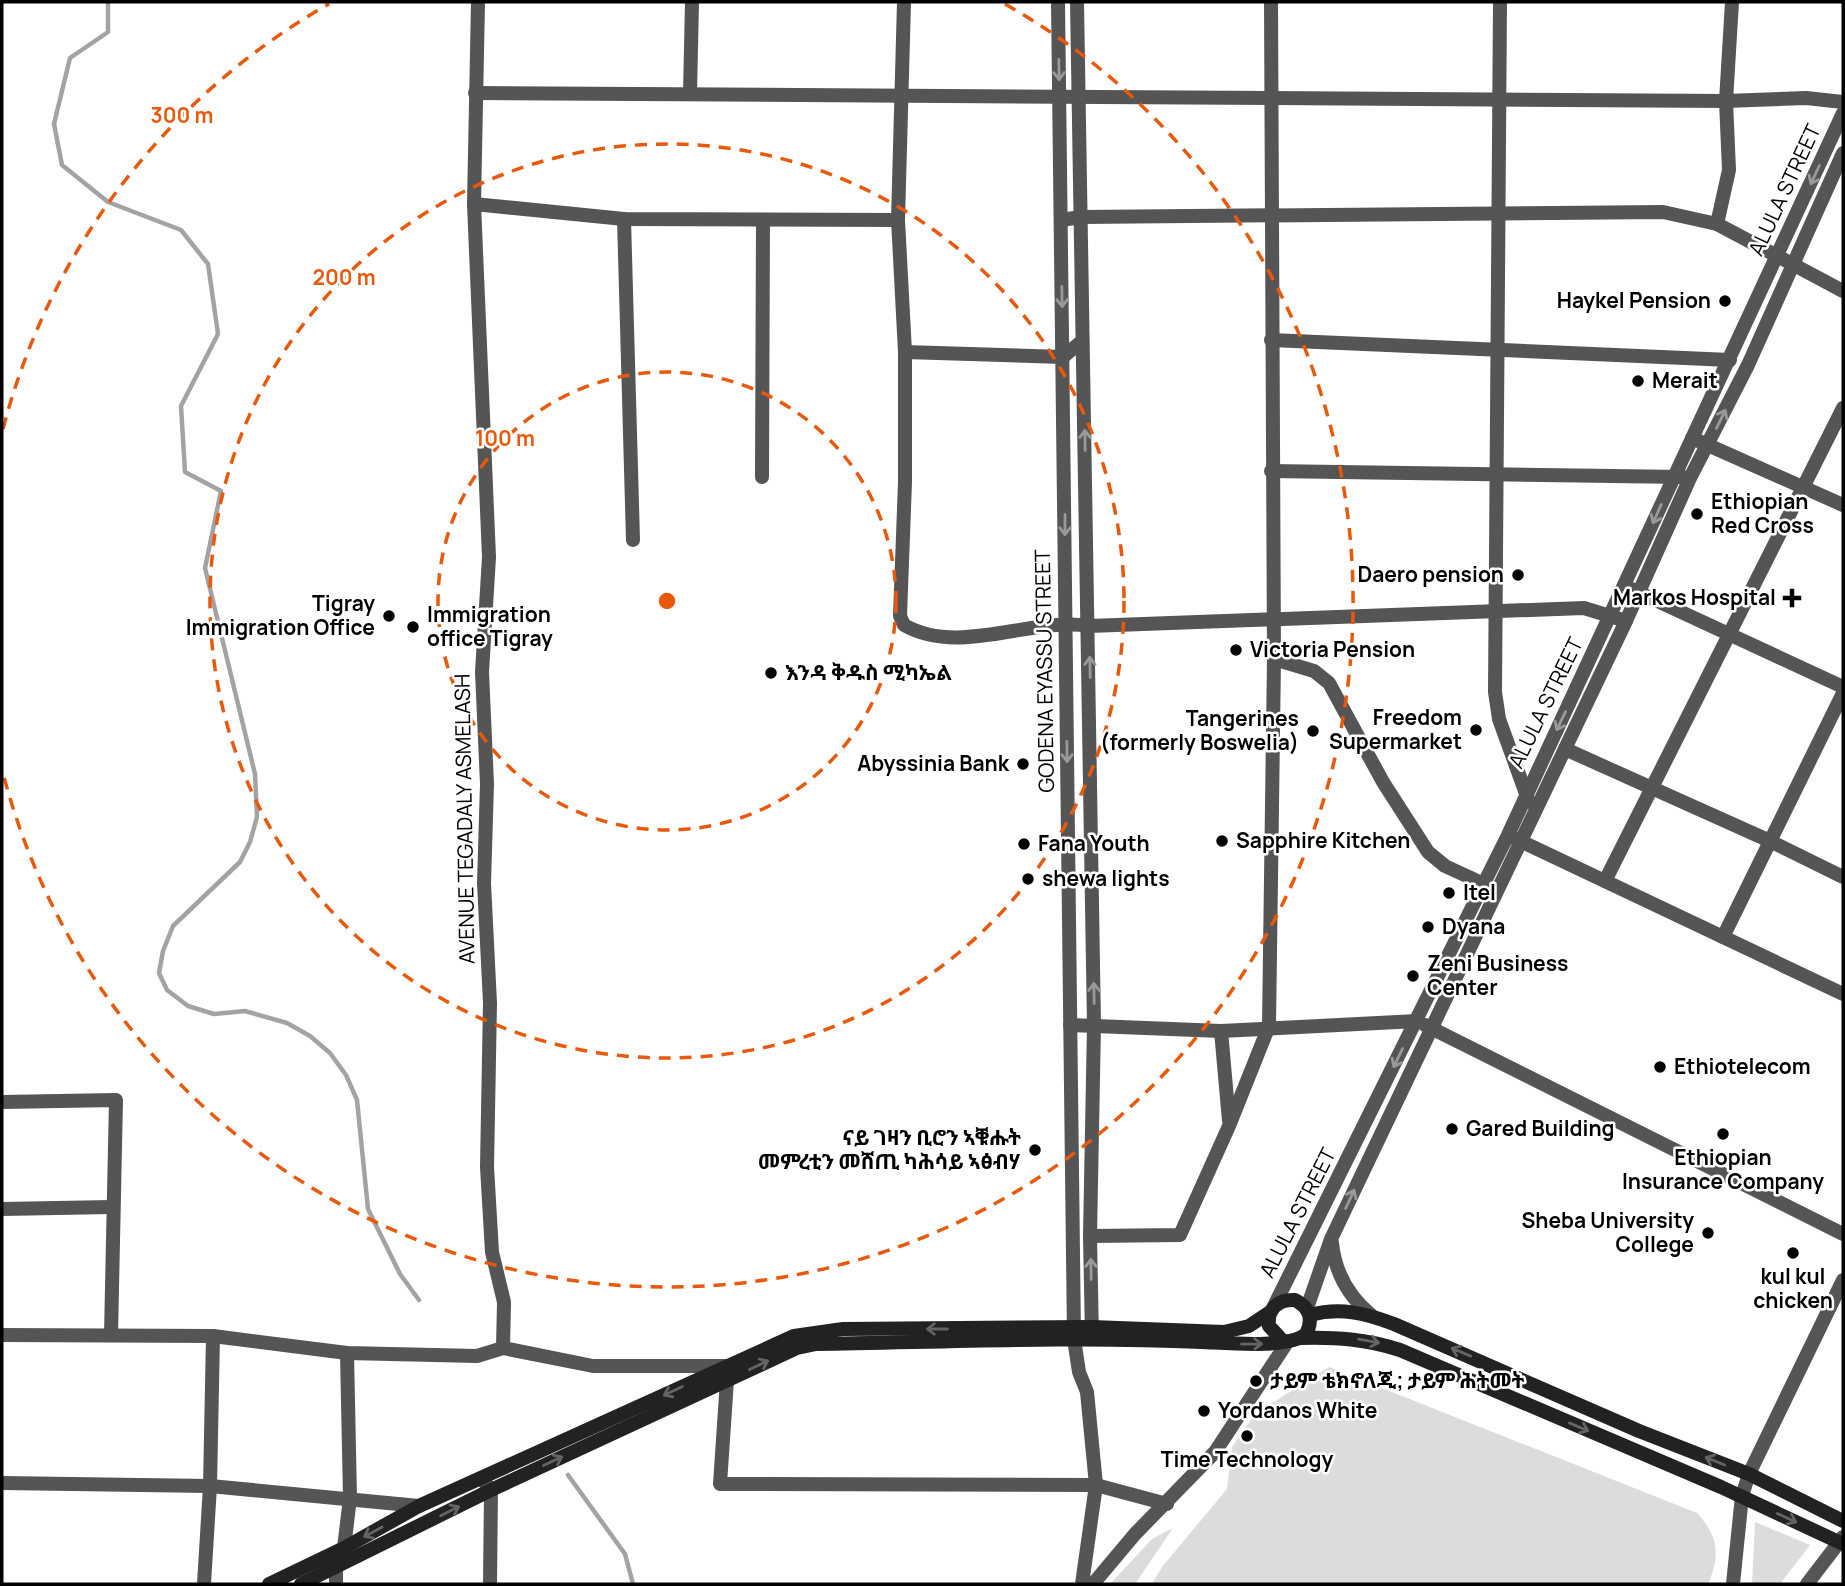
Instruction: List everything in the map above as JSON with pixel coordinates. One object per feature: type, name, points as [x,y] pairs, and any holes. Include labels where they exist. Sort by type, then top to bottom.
[{"type":"main road","points":[[301,1584],[487,1484],[727,1373],[797,1348],[817,1344],[1092,1332],[1224,1332],[1249,1326],[1280,1302],[1294,1300],[1308,1312],[1336,1310],[1372,1315],[1507,1371],[1639,1431],[1749,1474],[1843,1521]]},
{"type":"main road","points":[[1272,1309],[1269,1326],[1290,1340]]},
{"type":"main road","points":[[1290,1340],[1309,1328],[1308,1312]]},
{"type":"main road","points":[[1092,1332],[1252,1345],[1342,1337],[1400,1350],[1842,1541]]},
{"type":"main road","points":[[1629,1448],[1639,1431]]},
{"type":"main road","points":[[270,1584],[344,1548],[419,1506],[487,1484]]},
{"type":"street","name":"AVENUE TEGADALY ASMELASH","points":[[478,2],[474,204],[489,557],[482,672],[487,784],[484,883],[490,1003],[487,1167],[492,1252],[504,1302],[503,1348]]},
{"type":"street","points":[[690,94],[692,2]]},
{"type":"street","points":[[904,2],[898,220],[905,352],[901,617],[904,625],[924,633],[976,637],[1029,631],[1065,622],[1089,626],[1584,608],[1626,621]]},
{"type":"street","name":"GODENA EYASSU STREET","points":[[1058,2],[1074,1333],[1079,1371],[1087,1392],[1096,1485],[1082,1584]]},
{"type":"street","points":[[1077,2],[1094,1025],[1090,1236],[1092,1332],[1079,1371]]},
{"type":"street","points":[[1090,1236],[1180,1235],[1229,1126],[1269,1027],[1274,659],[1270,213],[1273,98],[1270,2]]},
{"type":"street","points":[[1500,2],[1502,100],[1495,692],[1499,719],[1534,813]]},
{"type":"street","points":[[1717,224],[1729,170],[1726,101],[1732,2]]},
{"type":"street","points":[[475,93],[1726,101],[1806,98],[1843,102]]},
{"type":"street","name":"ALULA STREET","points":[[1272,1309],[1508,835],[1612,617],[1843,113]]},
{"type":"street","name":"ALULA STREET","points":[[1308,1312],[1331,1239],[1522,842],[1639,593],[1689,478],[1708,445],[1843,153]]},
{"type":"street","points":[[474,204],[624,219],[898,220]]},
{"type":"street","points":[[1061,220],[1082,217],[1270,213],[1649,211],[1691,216],[1717,224],[1843,291]]},
{"type":"street","points":[[624,219],[634,540]]},
{"type":"street","points":[[762,477],[763,219]]},
{"type":"street","points":[[1271,340],[1730,360]]},
{"type":"street","points":[[905,352],[1063,357],[1082,341]]},
{"type":"street","points":[[1605,881],[1843,408]]},
{"type":"street","points":[[1692,438],[1843,505]]},
{"type":"street","points":[[1271,471],[1497,477],[1689,478]]},
{"type":"street","points":[[1625,586],[1843,687]]},
{"type":"street","points":[[1274,659],[1314,671],[1329,683],[1383,782],[1428,852],[1445,866],[1484,884]]},
{"type":"street","points":[[1723,937],[1843,693]]},
{"type":"street","points":[[1565,749],[1770,841],[1843,877]]},
{"type":"street","points":[[1508,835],[1843,993]]},
{"type":"street","points":[[1070,1025],[1221,1031],[1416,1021],[1843,1234]]},
{"type":"street","points":[[1221,1031],[1229,1126]]},
{"type":"street","points":[[2,1102],[116,1100],[111,1335]]},
{"type":"street","points":[[2,1209],[112,1207]]},
{"type":"street","points":[[1331,1239],[1342,1281],[1354,1298],[1372,1315]]},
{"type":"street","points":[[1732,1584],[1742,1496],[1749,1474],[1843,1280]]},
{"type":"street","points":[[2,1335],[213,1336],[347,1353],[477,1356],[503,1348],[593,1366],[727,1373],[720,1484],[1096,1485],[1167,1504]]},
{"type":"street","points":[[204,1584],[210,1486],[213,1336]]},
{"type":"street","points":[[1093,1584],[1135,1534],[1167,1504],[1215,1451],[1290,1340]]},
{"type":"street","points":[[336,1584],[335,1567],[344,1548],[350,1498],[347,1353]]},
{"type":"street","points":[[2,1483],[210,1486],[419,1506]]},
{"type":"street","points":[[487,1484],[490,1584]]},
{"type":"street","points":[[1807,1584],[1842,1541]]},
{"type":"shaded area","points":[[1329,1367],[1697,1513],[1709,1530],[1715,1546],[1715,1564],[1708,1584],[1152,1584],[1162,1567],[1227,1489],[1232,1447],[1255,1414]]},
{"type":"shaded area","points":[[1755,1522],[1810,1545],[1780,1584],[1752,1584]]},
{"type":"shaded area","points":[[1173,1528],[1135,1584],[1110,1584],[1152,1539]]},
{"type":"waterway","points":[[108,2],[108,32],[70,58],[54,124],[62,165],[108,202],[181,230],[208,264],[218,334],[181,406],[185,472],[221,491],[205,568],[255,774],[257,817],[250,842],[240,862],[173,926],[163,951],[159,973],[167,990],[188,1006],[214,1014],[245,1011],[287,1023],[310,1036],[330,1053],[346,1075],[357,1100],[368,1209],[400,1274],[419,1300]]},
{"type":"waterway","points":[[568,1475],[625,1554],[633,1584]]},
{"type":"place","name":"Haykel Pension","points":[[1725,301]]},
{"type":"place","name":"Merait","points":[[1638,381]]},
{"type":"place","name":"Ethiopian Red Cross","points":[[1697,514]]},
{"type":"place","name":"Daero pension","points":[[1518,575]]},
{"type":"place","name":"Markos Hospital","points":[[1792,598]]},
{"type":"place","name":"Tigray Immigration Office","points":[[389,616]]},
{"type":"place","name":"Immigration office Tigray","points":[[413,627]]},
{"type":"place","name":"Victoria Pension","points":[[1236,650]]},
{"type":"place","name":"እንዳ ቅዱስ ሚካኤል","points":[[771,673]]},
{"type":"place","name":"Freedom Supermarket","points":[[1476,730]]},
{"type":"place","name":"Tangerines (formerly Boswelia)","points":[[1313,731]]},
{"type":"place","name":"Abyssinia Bank","points":[[1023,764]]},
{"type":"place","name":"Sapphire Kitchen","points":[[1222,841]]},
{"type":"place","name":"Fana Youth","points":[[1024,844]]},
{"type":"place","name":"shewa lights","points":[[1028,879]]},
{"type":"place","name":"Itel","points":[[1449,893]]},
{"type":"place","name":"Dyana","points":[[1428,927]]},
{"type":"place","name":"Zeni Business Center","points":[[1413,976]]},
{"type":"place","name":"Ethiotelecom","points":[[1660,1067]]},
{"type":"place","name":"Gared Building","points":[[1452,1129]]},
{"type":"place","name":"Ethiopian Insurance Company","points":[[1723,1134]]},
{"type":"place","name":"ናይ ገዛን ቢሮን ኣቑሑት መምረቲን መሸጢ ካሕሳይ ኣፅብሃ","points":[[1035,1150]]},
{"type":"place","name":"Sheba University College","points":[[1708,1233]]},
{"type":"place","name":"kul kul chicken","points":[[1793,1253]]},
{"type":"place","name":"ታይም ቴክኖለጂ; ታይም ሕትመት","points":[[1256,1381]]},
{"type":"place","name":"Yordanos White","points":[[1204,1411]]},
{"type":"place","name":"Time Technology","points":[[1247,1436]]}]
